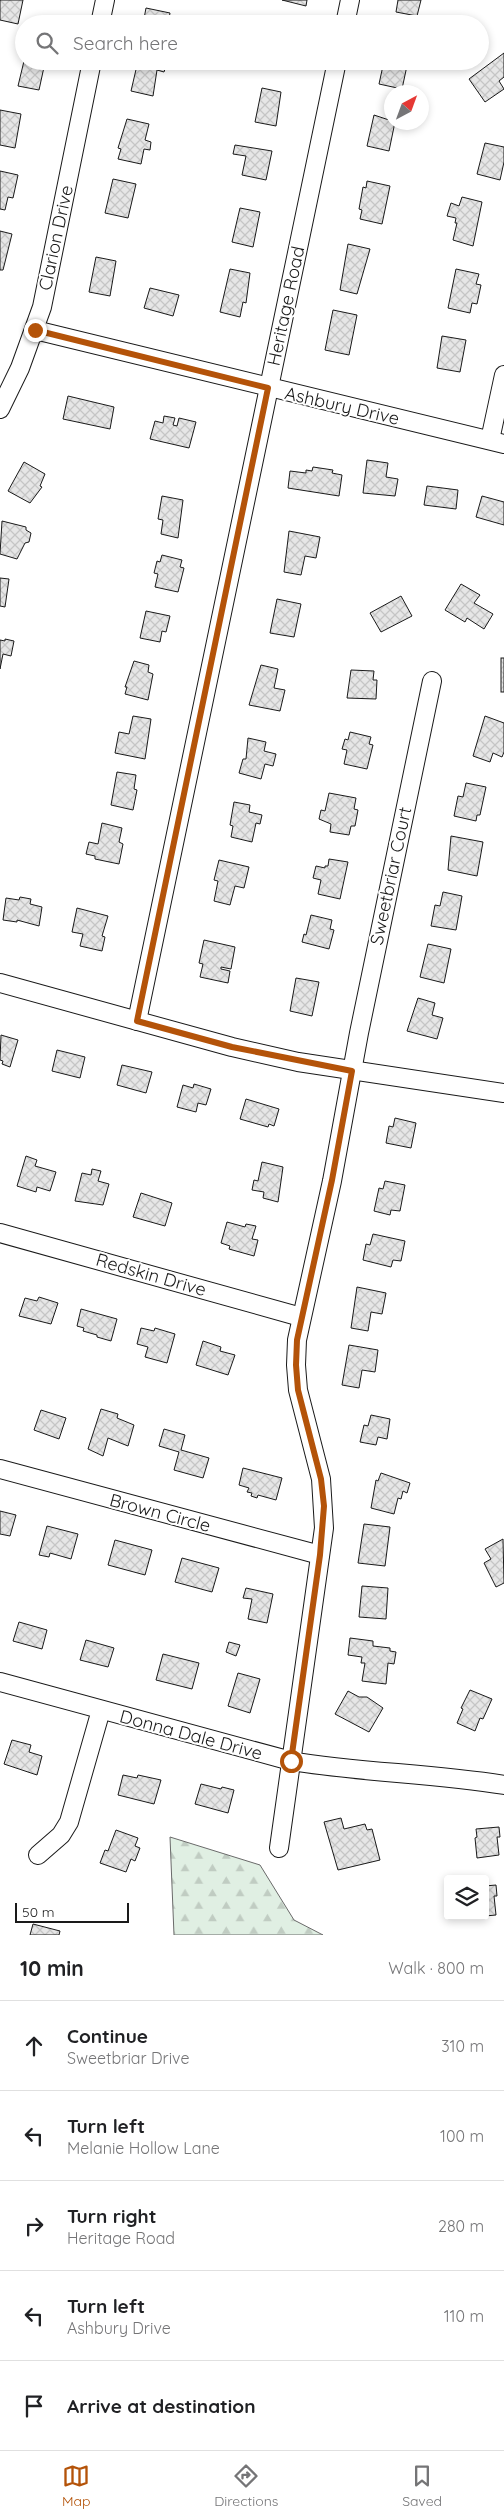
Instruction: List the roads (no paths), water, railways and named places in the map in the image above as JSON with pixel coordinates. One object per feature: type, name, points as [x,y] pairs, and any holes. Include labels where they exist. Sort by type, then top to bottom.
[{"type":"street","points":[[102,15],[105,0]]},
{"type":"street","points":[[347,15],[350,0]]},
{"type":"street","name":"Clarion Drive","points":[[0,409],[35,330],[42,307],[90,70]]},
{"type":"street","name":"Heritage Road","points":[[137,1021],[335,70]]},
{"type":"street","name":"Ashbury Drive","points":[[35,330],[497,442]]},
{"type":"street","points":[[497,442],[504,375]]},
{"type":"street","name":"Sweetbriar Court","points":[[278,1848],[320,1555],[324,1506],[321,1479],[300,1397],[296,1365],[302,1317],[332,1180],[352,1071],[432,681]]},
{"type":"street","points":[[0,983],[232,1047],[352,1071],[504,1093]]},
{"type":"street","name":"Redskin Drive","points":[[0,1233],[302,1317]]},
{"type":"street","name":"Brown Circle","points":[[0,1469],[320,1555]]},
{"type":"street","name":"Donna Dale Drive","points":[[0,1682],[291,1761],[330,1768],[411,1773],[504,1785]]},
{"type":"street","points":[[38,1856],[62,1835],[69,1822],[101,1710]]}]
